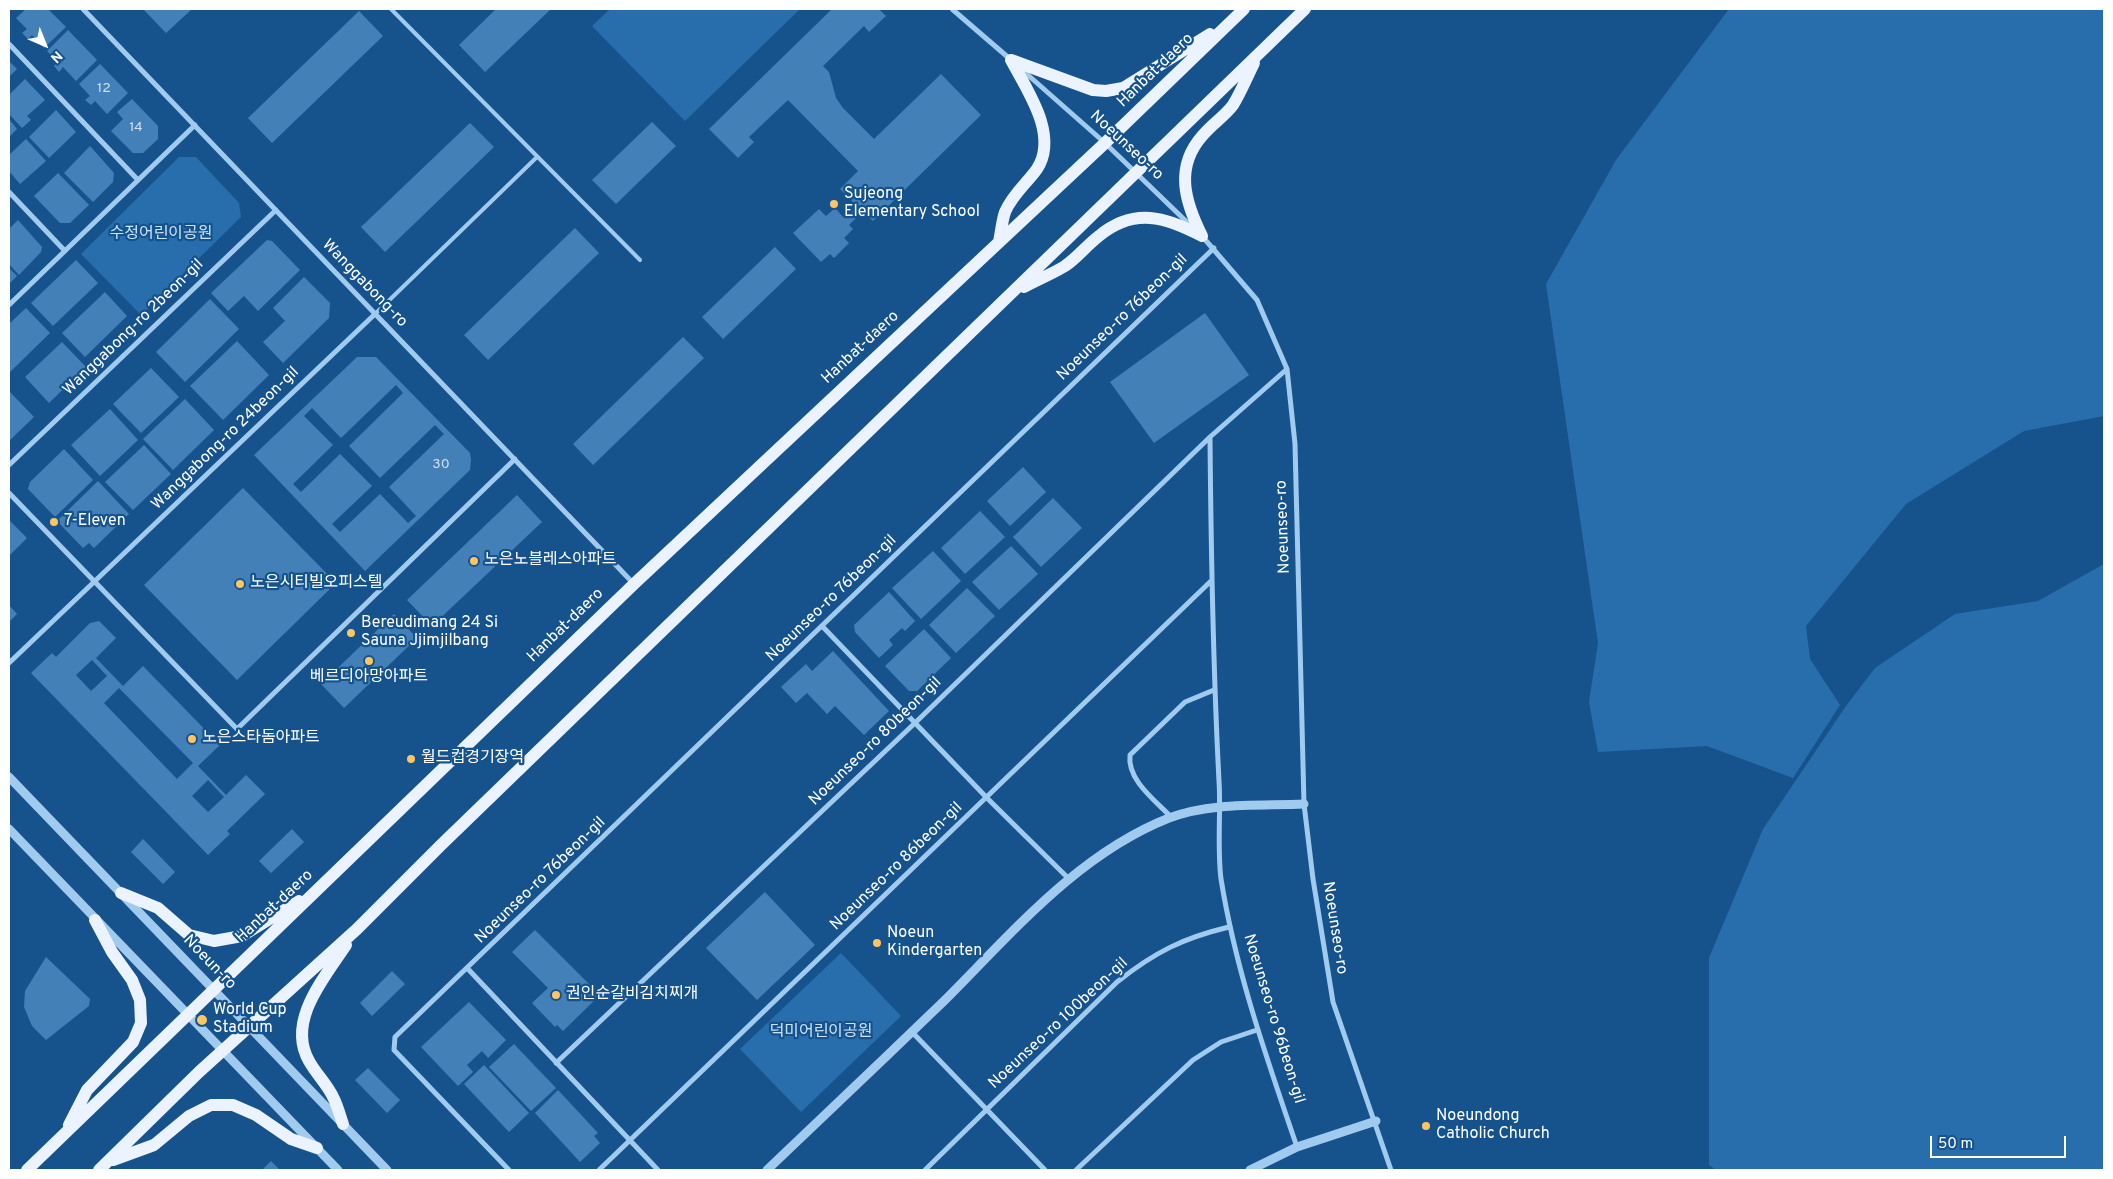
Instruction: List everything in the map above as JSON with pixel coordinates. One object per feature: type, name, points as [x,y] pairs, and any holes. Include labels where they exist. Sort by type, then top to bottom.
[{"type":"main road","name":"Hanbat-daero","points":[[27,1170],[634,584],[1244,9]]},
{"type":"main road","points":[[103,1166],[222,1050],[357,928],[1013,293],[1135,171],[1305,9]]},
{"type":"main road","points":[[1011,60],[1093,90],[1106,91],[1123,88],[1232,22]]},
{"type":"main road","points":[[1202,236],[1188,208],[1185,185],[1190,157],[1202,136],[1232,106],[1259,54]]},
{"type":"main road","points":[[999,242],[1006,211],[1020,189],[1037,169],[1044,154],[1046,138],[1028,92],[1011,60]]},
{"type":"main road","points":[[1013,293],[1066,266],[1100,235],[1116,224],[1144,217],[1156,218],[1175,222],[1202,236]]},
{"type":"main road","points":[[122,893],[158,908],[189,935],[214,941],[242,936],[314,892]]},
{"type":"main road","points":[[63,1135],[87,1090],[133,1042],[141,1023],[140,1000],[132,980],[112,952],[95,920]]},
{"type":"main road","points":[[343,1124],[334,1099],[302,1047],[301,1034],[306,1011],[317,988],[357,928]]},
{"type":"main road","points":[[103,1166],[154,1145],[189,1116],[211,1105],[233,1105],[256,1115],[291,1138],[317,1148]]},
{"type":"street","name":"Wanggabong-ro","points":[[83,9],[634,584]]},
{"type":"street","name":"Noeunseo-ro","points":[[952,9],[1105,142],[1214,248],[1257,300],[1287,368],[1295,444],[1304,804],[1313,879],[1333,1002],[1376,1121],[1391,1170]]},
{"type":"street","points":[[9,44],[138,180]]},
{"type":"street","points":[[9,305],[195,125]]},
{"type":"street","points":[[9,192],[65,251]]},
{"type":"street","name":"Wanggabong-ro 2beon-gil","points":[[9,464],[276,210]]},
{"type":"street","name":"Noeunseo-ro 76beon-gil","points":[[509,1170],[394,1050],[395,1037],[468,969],[1214,248]]},
{"type":"street","name":"Wanggabong-ro 24beon-gil","points":[[9,664],[375,314]]},
{"type":"street","name":"Noeunseo-ro 80beon-gil","points":[[556,1063],[916,722],[1210,437],[1287,368]]},
{"type":"street","points":[[1210,437],[1211,580],[1220,808]]},
{"type":"street","points":[[9,493],[237,729],[515,460]]},
{"type":"street","name":"Noeunseo-ro 86beon-gil","points":[[599,1170],[1211,580]]},
{"type":"street","points":[[822,626],[987,798],[1068,878]]},
{"type":"street","points":[[1171,817],[1132,775],[1129,766],[1130,755],[1186,702],[1214,690]]},
{"type":"street","name":"Noeun-ro","points":[[9,777],[387,1170]]},
{"type":"street","points":[[767,1170],[912,1032],[1068,878],[1134,833],[1171,817],[1220,808],[1304,804]]},
{"type":"street","name":"Noeunseo-ro 96beon-gil","points":[[1220,808],[1221,876],[1236,960],[1257,1030],[1298,1147]]},
{"type":"street","points":[[9,829],[338,1170]]},
{"type":"street","name":"Noeunseo-ro 100beon-gil","points":[[925,1170],[1117,982],[1136,967],[1193,935],[1230,926]]},
{"type":"street","points":[[468,969],[658,1170]]},
{"type":"street","points":[[1076,1170],[1192,1060],[1221,1042],[1257,1030]]},
{"type":"street","points":[[912,1032],[1045,1170]]},
{"type":"street","points":[[1250,1170],[1298,1147],[1376,1121]]},
{"type":"lane","points":[[391,9],[640,260]]},
{"type":"lane","points":[[375,314],[537,157]]},
{"type":"green space","points":[[610,9],[800,9],[685,121],[592,26]]},
{"type":"green space","points":[[1729,9],[2104,9],[2104,416],[2024,431],[1906,504],[1806,626],[1810,659],[1840,705],[1793,778],[1707,746],[1598,752],[1589,702],[1598,643],[1546,284],[1616,160]]},
{"type":"green space","name":"수정어린이공원","points":[[179,157],[196,157],[239,203],[241,217],[141,315],[81,254]]},
{"type":"green space","points":[[2104,564],[2104,1170],[1716,1170],[1709,1165],[1709,958],[1763,829],[1846,706],[1875,668],[1955,614],[2038,601]]},
{"type":"green space","name":"덕미어린이공원","points":[[841,953],[901,1016],[801,1112],[740,1049]]},
{"type":"building","points":[[26,9],[48,9],[66,27],[44,48],[32,35],[28,39],[22,33],[27,29],[16,18]]},
{"type":"building","points":[[143,9],[192,9],[166,33]]},
{"type":"building","points":[[496,9],[551,9],[485,72],[459,45]]},
{"type":"building","points":[[832,9],[879,9],[886,16],[869,32],[864,26],[823,66],[829,72],[836,98],[843,108],[874,139],[941,74],[981,115],[873,221],[863,211],[849,225],[853,229],[844,238],[849,243],[834,258],[830,254],[821,262],[793,233],[819,209],[826,216],[835,208],[844,218],[857,206],[840,189],[858,171],[788,100],[749,137],[754,142],[738,158],[709,129]]},
{"type":"building","points":[[359,11],[383,36],[272,143],[248,118]]},
{"type":"building","points":[[68,30],[97,60],[76,81],[63,67],[59,72],[54,66],[58,62],[47,51]]},
{"type":"building","points":[[9,61],[17,69],[9,77]]},
{"type":"building","points":[[100,64],[128,93],[107,114],[95,101],[91,105],[85,100],[90,96],[79,84]]},
{"type":"building","points":[[25,79],[45,100],[27,116],[31,120],[22,128],[9,114],[9,95]]},
{"type":"building","points":[[132,99],[158,126],[158,139],[143,153],[133,153],[111,131],[123,119],[117,112]]},
{"type":"building","points":[[56,110],[76,132],[49,158],[29,137]]},
{"type":"building","points":[[9,119],[17,129],[9,137]]},
{"type":"building","points":[[652,122],[676,146],[616,204],[592,180]]},
{"type":"building","points":[[470,123],[494,147],[385,252],[361,227]]},
{"type":"building","points":[[26,139],[46,161],[20,184],[9,171],[9,155]]},
{"type":"building","points":[[90,146],[114,173],[113,182],[93,202],[64,173]]},
{"type":"building","points":[[58,173],[89,205],[70,223],[60,223],[34,196]]},
{"type":"building","points":[[18,220],[42,247],[41,252],[19,275],[9,264],[9,229]]},
{"type":"building","points":[[575,228],[599,253],[488,360],[464,335]]},
{"type":"building","points":[[267,240],[272,241],[300,270],[258,311],[244,296],[228,311],[211,293]]},
{"type":"building","points":[[775,247],[796,269],[723,339],[702,317]]},
{"type":"building","points":[[76,260],[98,283],[53,326],[31,303]]},
{"type":"building","points":[[9,268],[17,276],[9,284]]},
{"type":"building","points":[[304,277],[330,303],[329,318],[283,363],[263,342],[285,321],[273,308]]},
{"type":"building","points":[[105,292],[127,316],[85,357],[62,333]]},
{"type":"building","points":[[210,299],[239,329],[185,382],[156,352]]},
{"type":"building","points":[[26,308],[50,333],[9,373],[9,324]]},
{"type":"building","points":[[1205,313],[1249,375],[1154,443],[1110,382]]},
{"type":"building","points":[[683,337],[704,358],[593,465],[573,444]]},
{"type":"building","points":[[237,341],[269,375],[223,420],[190,386]]},
{"type":"building","points":[[62,342],[86,367],[49,403],[25,377]]},
{"type":"building","points":[[357,357],[376,357],[470,453],[471,460],[470,470],[365,571],[254,455]],"holes":[[[396,385],[403,393],[349,446],[380,478],[435,425],[444,434],[389,487],[416,516],[408,523],[380,494],[340,532],[332,524],[372,486],[340,454],[301,492],[293,484],[333,445],[304,416],[312,408],[341,438]]]},
{"type":"building","points":[[151,368],[179,397],[141,433],[113,404]]},
{"type":"building","points":[[9,391],[34,417],[9,441]]},
{"type":"building","points":[[185,399],[214,430],[173,470],[143,439]]},
{"type":"building","points":[[110,409],[138,440],[100,476],[71,445]]},
{"type":"building","points":[[144,445],[171,474],[133,510],[105,482]]},
{"type":"building","points":[[64,449],[93,480],[55,517],[28,489],[30,482]]},
{"type":"building","points":[[1023,467],[1046,492],[1010,526],[987,501]]},
{"type":"building","points":[[98,481],[129,514],[94,548],[89,543],[83,548],[57,521]]},
{"type":"building","name":"노은시티빌오피스텔","points":[[243,488],[336,583],[237,680],[144,585]]},
{"type":"building","name":"노은노블레스아파트","points":[[517,495],[542,522],[432,626],[407,600]]},
{"type":"building","points":[[1053,498],[1082,528],[1041,567],[1013,537]]},
{"type":"building","points":[[980,511],[1005,537],[965,574],[941,548]]},
{"type":"building","points":[[9,520],[27,538],[9,556]]},
{"type":"building","points":[[1011,546],[1038,574],[999,610],[972,582]]},
{"type":"building","points":[[933,551],[961,581],[921,619],[892,588]]},
{"type":"building","points":[[967,588],[995,616],[956,653],[929,625]]},
{"type":"building","points":[[889,592],[915,621],[905,631],[902,628],[889,640],[893,645],[879,658],[855,632],[854,625]]},
{"type":"building","points":[[9,605],[17,614],[9,622]]},
{"type":"building","name":"베르디아망아파트","points":[[394,614],[417,638],[344,708],[321,684]]},
{"type":"building","name":"노은스타돔아파트","points":[[99,621],[116,638],[96,658],[123,686],[143,666],[220,745],[198,766],[226,795],[246,775],[265,794],[227,831],[230,834],[208,855],[31,673],[52,653],[56,657],[90,623]],"holes":[[[92,660],[107,676],[91,691],[76,675]],[[119,688],[193,763],[177,779],[104,703]],[[208,780],[224,797],[208,812],[192,796]]]},
{"type":"building","points":[[924,629],[951,658],[917,691],[909,691],[885,666]]},
{"type":"building","points":[[833,651],[889,711],[864,735],[835,706],[827,714],[807,693],[796,703],[781,687],[806,664],[812,671]]},
{"type":"building","points":[[292,829],[304,842],[271,873],[259,861]]},
{"type":"building","points":[[143,839],[175,872],[163,884],[131,852]]},
{"type":"building","points":[[765,892],[815,945],[757,1000],[706,948]]},
{"type":"building","points":[[535,930],[600,995],[563,1031],[557,1025],[555,1027],[532,1003],[548,988],[512,952]]},
{"type":"building","points":[[46,957],[90,999],[89,1006],[46,1040],[32,1026],[24,1007],[25,991]]},
{"type":"building","points":[[392,971],[405,984],[372,1016],[360,1003]]},
{"type":"building","points":[[469,1002],[506,1040],[488,1058],[482,1051],[467,1065],[473,1072],[458,1086],[421,1047]]},
{"type":"building","points":[[514,1044],[556,1088],[531,1111],[489,1067]]},
{"type":"building","points":[[484,1065],[529,1113],[509,1132],[464,1084]]},
{"type":"building","points":[[368,1068],[400,1100],[387,1113],[355,1080]]},
{"type":"building","points":[[558,1090],[598,1133],[594,1136],[600,1143],[580,1162],[535,1113]]},
{"type":"building","points":[[271,1161],[280,1170],[262,1170]]},
{"type":"place","name":"Sujeong Elementary School","points":[[834,204]]},
{"type":"place","name":"7-Eleven","points":[[54,522]]},
{"type":"place","name":"노은노블레스아파트","points":[[474,561]]},
{"type":"place","name":"노은시티빌오피스텔","points":[[240,584]]},
{"type":"place","name":"Bereudimang 24 Si Sauna Jjimjilbang","points":[[351,633]]},
{"type":"place","name":"베르디아망아파트","points":[[369,661]]},
{"type":"place","name":"노은스타돔아파트","points":[[192,739]]},
{"type":"place","name":"월드컵경기장역","points":[[411,759]]},
{"type":"place","name":"Noeun Kindergarten","points":[[877,943]]},
{"type":"place","name":"권인순갈비김치찌개","points":[[556,995]]},
{"type":"place","name":"World Cup Stadium","points":[[202,1020]]},
{"type":"place","name":"Noeundong Catholic Church","points":[[1426,1126]]}]
